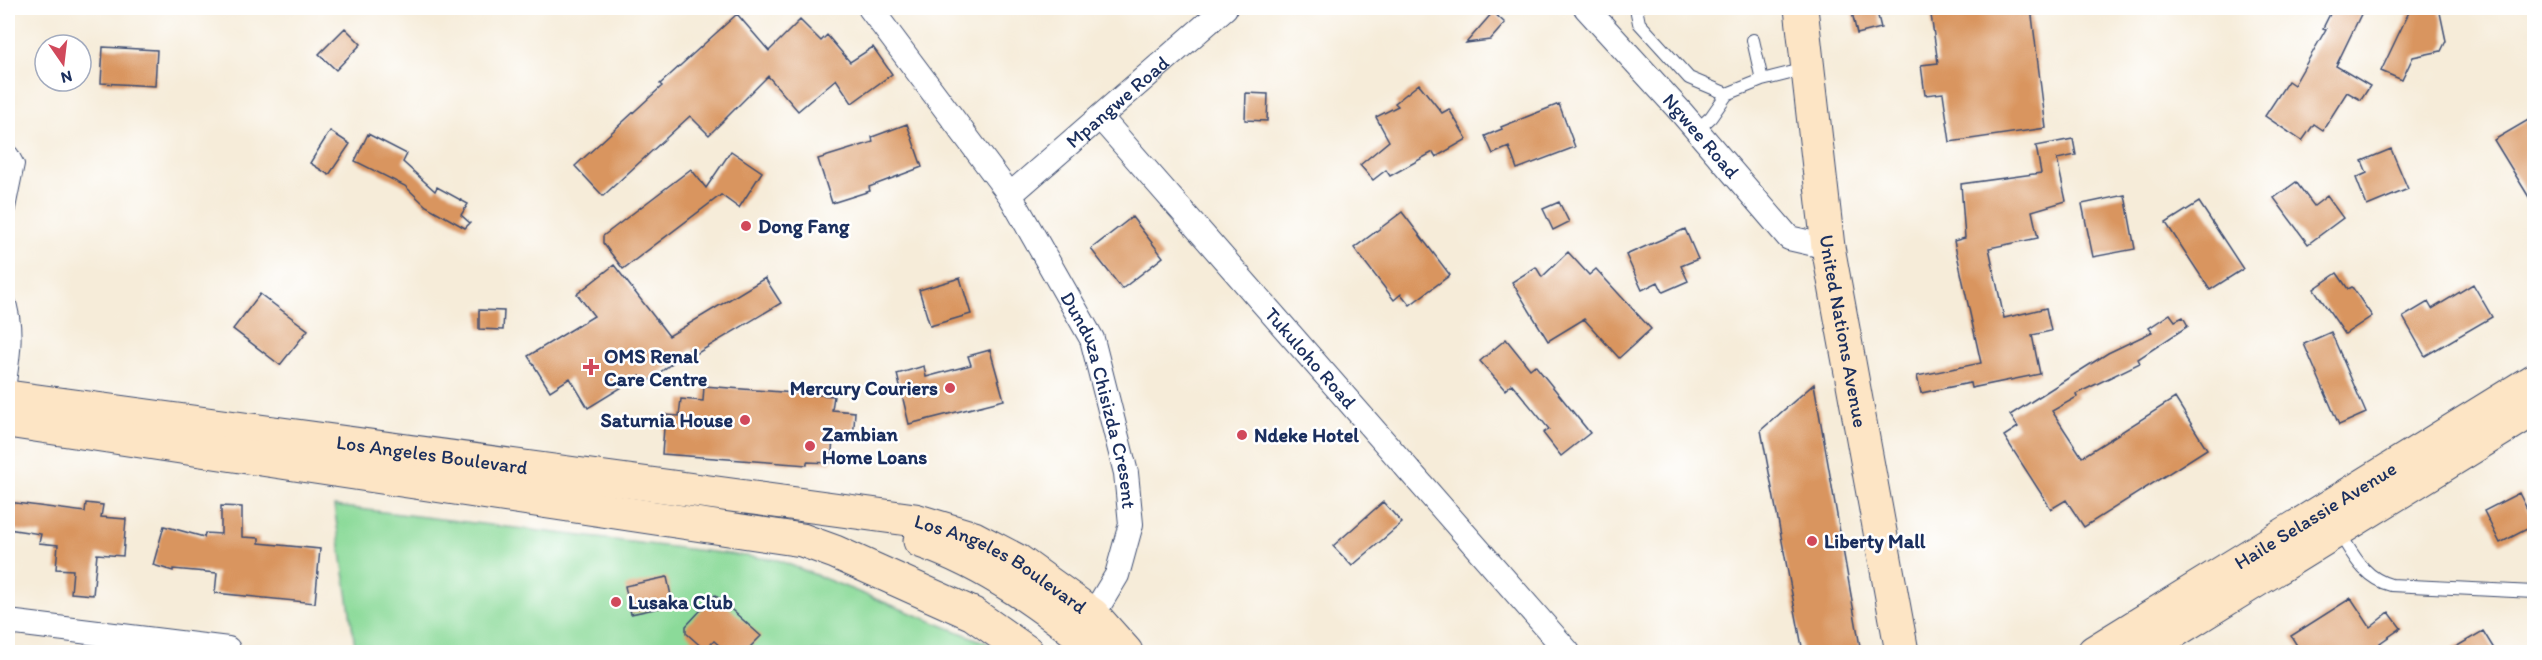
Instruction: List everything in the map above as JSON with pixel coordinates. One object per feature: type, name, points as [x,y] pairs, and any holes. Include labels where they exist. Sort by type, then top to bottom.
[{"type":"main road","name":"United Nations Avenue","points":[[1801,8],[1828,247],[1902,652]]},
{"type":"main road","name":"Haile Selassie Avenue","points":[[2141,652],[2535,380]]},
{"type":"main road","name":"Los Angeles Boulevard","points":[[8,397],[915,520],[974,538],[1018,561],[1093,615],[1126,652]]},
{"type":"main road","name":"Haile Selassie Avenue","points":[[2094,652],[2535,409]]},
{"type":"main road","name":"Los Angeles Boulevard","points":[[8,422],[802,540],[835,552],[974,614],[1027,652]]},
{"type":"main road","name":"Los Angeles Boulevard","points":[[855,513],[887,529],[946,550],[1019,589],[1101,652]]},
{"type":"main road","name":"Los Angeles Boulevard","points":[[835,552],[884,554],[939,570],[1008,607],[1069,652]]},
{"type":"street","name":"Dunduza Chisizda Cresent","points":[[870,8],[1010,195],[1092,339],[1126,474],[1131,524],[1118,575],[1093,615]]},
{"type":"street","name":"Mpangwe Road","points":[[1010,195],[1225,8]]},
{"type":"street","name":"Ngwee Road","points":[[1586,8],[1697,130],[1790,238],[1828,247]]},
{"type":"street","name":"Tukuloho Road","points":[[1100,117],[1568,652]]},
{"type":"street","points":[[8,622],[228,649],[228,652]]},
{"type":"lane","points":[[1636,8],[1640,23],[1689,78],[1726,94]]},
{"type":"lane","points":[[1753,40],[1762,80]]},
{"type":"lane","points":[[1697,130],[1711,117],[1726,94],[1762,80],[1808,68]]},
{"type":"lane","points":[[8,151],[12,153],[18,164],[8,213]]},
{"type":"lane","points":[[8,297],[13,313],[16,339],[8,397]]},
{"type":"lane","points":[[2332,520],[2364,572],[2378,582],[2391,585],[2535,592]]},
{"type":"green space","name":"Lusaka Club","points":[[334,506],[778,560],[989,644],[997,652],[356,652]]},
{"type":"building","points":[[1851,8],[1876,8],[1881,28],[1857,34]]},
{"type":"building","points":[[1930,8],[2031,8],[2046,128],[1950,142],[1943,93],[1925,95],[1921,65],[1938,63]]},
{"type":"building","points":[[2333,8],[2364,8],[2336,66],[2370,86],[2361,100],[2347,92],[2323,130],[2314,124],[2302,141],[2265,116],[2288,81],[2294,85],[2326,29],[2323,28]]},
{"type":"building","points":[[2411,8],[2439,8],[2446,41],[2441,51],[2413,57],[2402,80],[2381,71]]},
{"type":"building","points":[[1493,12],[1505,23],[1490,40],[1466,43]]},
{"type":"building","points":[[737,14],[769,51],[800,20],[821,41],[827,35],[850,62],[873,47],[892,74],[852,103],[836,79],[798,111],[768,76],[709,135],[690,116],[603,196],[575,166]]},
{"type":"building","points":[[345,28],[361,44],[336,70],[319,54]]},
{"type":"building","points":[[103,47],[157,50],[155,86],[101,83]]},
{"type":"building","points":[[1419,84],[1442,113],[1449,109],[1467,139],[1436,157],[1433,152],[1390,176],[1386,170],[1373,180],[1360,165],[1389,141],[1376,117],[1398,106],[1395,103]]},
{"type":"building","points":[[1246,93],[1268,94],[1267,121],[1245,120]]},
{"type":"building","points":[[1559,104],[1575,147],[1517,169],[1509,147],[1493,154],[1485,136],[1502,129],[1501,127]]},
{"type":"building","points":[[2535,116],[2535,207],[2494,140]]},
{"type":"building","points":[[907,124],[922,167],[869,187],[870,191],[832,203],[818,159],[873,142],[872,137]]},
{"type":"building","points":[[330,131],[350,144],[329,175],[310,163]]},
{"type":"building","points":[[368,134],[407,154],[403,162],[435,191],[437,187],[468,204],[461,215],[470,223],[465,228],[426,206],[405,186],[355,161]]},
{"type":"building","points":[[2073,139],[2076,155],[2057,159],[2066,201],[2032,211],[2038,238],[1989,248],[2004,318],[2046,308],[2051,331],[2032,335],[2040,374],[1971,388],[1970,383],[1921,393],[1917,376],[1981,363],[1954,241],[1965,238],[1961,184],[2041,173],[2036,146]]},
{"type":"building","points":[[2391,149],[2408,189],[2367,206],[2356,178],[2367,173],[2362,161]]},
{"type":"building","points":[[731,151],[762,172],[739,208],[721,195],[623,269],[603,243],[603,236],[691,169],[706,188]]},
{"type":"building","points":[[2296,182],[2314,206],[2327,196],[2343,218],[2308,244],[2274,198]]},
{"type":"building","points":[[2125,195],[2135,249],[2093,257],[2082,204]]},
{"type":"building","points":[[1559,202],[1569,222],[1553,230],[1543,209]]},
{"type":"building","points":[[2199,202],[2243,269],[2210,290],[2166,223]]},
{"type":"building","points":[[1402,212],[1450,275],[1410,305],[1401,294],[1394,300],[1354,248]]},
{"type":"building","points":[[1132,217],[1163,257],[1122,289],[1091,249]]},
{"type":"building","points":[[1685,229],[1698,259],[1681,266],[1688,281],[1663,292],[1658,282],[1642,290],[1626,255]]},
{"type":"building","points":[[1568,252],[1589,275],[1596,269],[1651,329],[1619,358],[1584,319],[1548,341],[1512,282],[1536,267],[1542,277]]},
{"type":"building","points":[[614,265],[669,336],[765,278],[781,303],[696,354],[692,348],[646,383],[640,376],[588,408],[570,378],[550,391],[528,356],[594,316],[577,294]]},
{"type":"building","points":[[2337,273],[2348,289],[2352,287],[2372,316],[2345,334],[2314,289]]},
{"type":"building","points":[[960,278],[971,314],[930,326],[919,290]]},
{"type":"building","points":[[2473,284],[2492,317],[2425,356],[2403,317],[2428,302],[2432,309]]},
{"type":"building","points":[[260,294],[308,330],[280,365],[233,329]]},
{"type":"building","points":[[479,310],[504,311],[503,330],[479,329]]},
{"type":"building","points":[[2170,314],[2175,321],[2183,317],[2188,326],[2138,359],[2140,363],[2076,394],[2077,397],[2052,411],[2082,457],[2175,398],[2207,449],[2084,527],[2066,500],[2051,509],[2004,436],[2018,427],[2010,415],[2108,353],[2152,332],[2149,328]]},
{"type":"building","points":[[2331,332],[2366,413],[2339,425],[2304,344]]},
{"type":"building","points":[[1506,339],[1530,369],[1535,365],[1590,433],[1561,456],[1543,433],[1549,429],[1512,384],[1505,390],[1480,361]]},
{"type":"building","name":"Mercury Couriers","points":[[990,350],[1004,400],[909,424],[897,374],[924,366],[926,377],[971,365],[968,356]]},
{"type":"building","name":"Liberty Mall","points":[[1814,384],[1861,652],[1803,652],[1761,430]]},
{"type":"building","points":[[704,386],[834,396],[832,410],[855,412],[853,441],[833,439],[831,463],[807,462],[807,465],[662,454],[665,415],[679,416],[681,399],[703,401]]},
{"type":"building","points":[[2519,493],[2535,525],[2500,543],[2484,511]]},
{"type":"building","points":[[8,502],[85,512],[86,503],[103,505],[101,517],[126,519],[123,556],[97,554],[93,595],[71,593],[73,570],[56,569],[58,545],[39,543],[41,534],[8,529]]},
{"type":"building","points":[[1383,502],[1402,523],[1352,566],[1333,546]]},
{"type":"building","points":[[221,506],[242,507],[242,537],[259,538],[259,543],[320,549],[315,603],[215,593],[217,573],[173,569],[173,571],[153,565],[164,526],[204,537],[205,533],[221,534]]},
{"type":"building","points":[[667,577],[673,605],[631,614],[625,586]]},
{"type":"building","points":[[715,595],[761,636],[745,652],[727,652],[714,641],[705,650],[686,633],[686,626]]},
{"type":"building","points":[[2351,598],[2370,627],[2389,612],[2401,628],[2380,643],[2385,652],[2301,652],[2291,636]]},
{"type":"building","points":[[2483,631],[2496,652],[2447,652]]},
{"type":"place","name":"Dong Fang","points":[[746,226]]},
{"type":"place","name":"OMS Renal Care Centre","points":[[591,367]]},
{"type":"place","name":"Mercury Couriers","points":[[950,388]]},
{"type":"place","name":"Saturnia House","points":[[745,420]]},
{"type":"place","name":"Ndeke Hotel","points":[[1242,435]]},
{"type":"place","name":"Zambian Home Loans","points":[[810,446]]},
{"type":"place","name":"Liberty Mall","points":[[1812,541]]},
{"type":"place","name":"Lusaka Club","points":[[616,602]]}]
